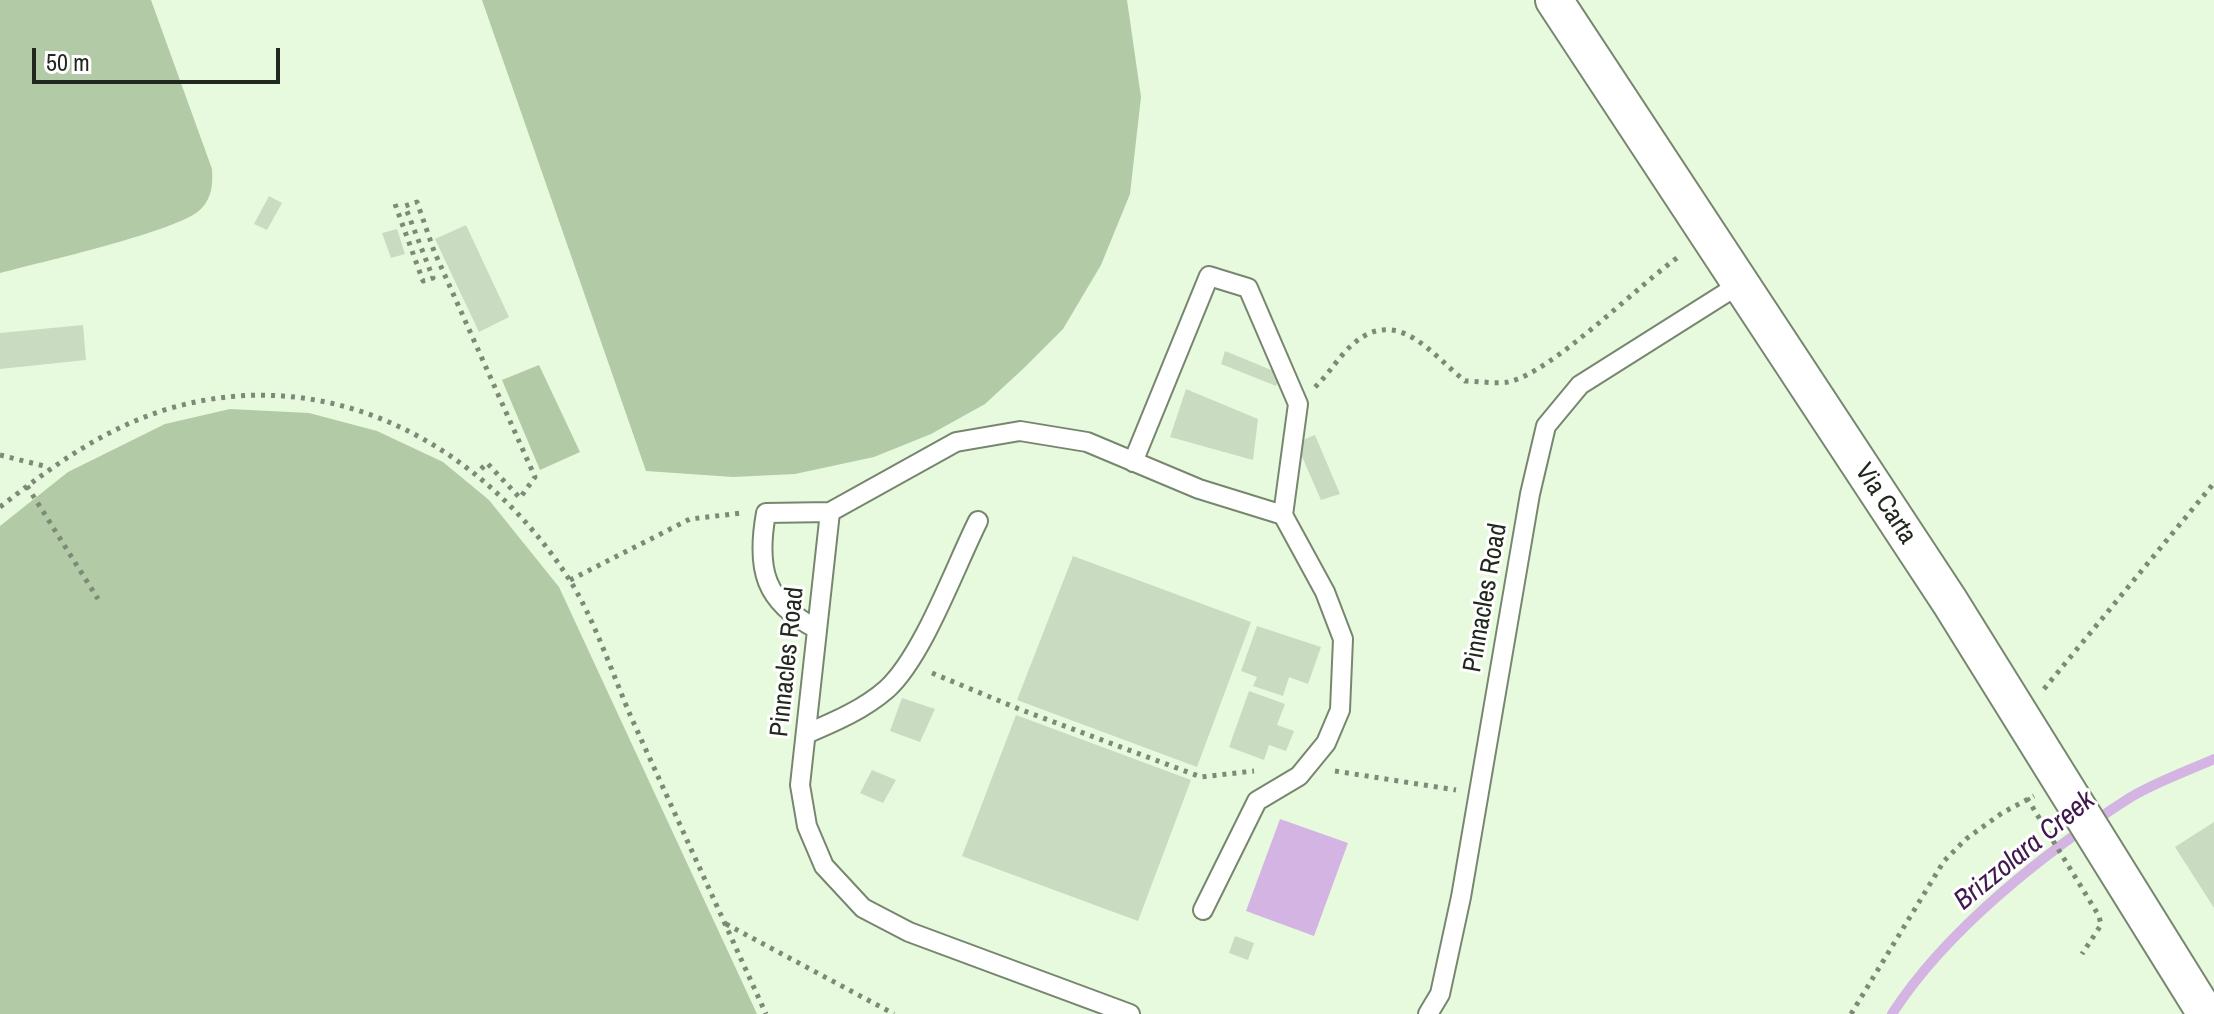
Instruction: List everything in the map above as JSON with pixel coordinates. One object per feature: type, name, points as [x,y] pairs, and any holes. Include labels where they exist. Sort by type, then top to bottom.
[{"type":"street","name":"Via Carta","points":[[1554,0],[1950,602],[2206,1014]]},
{"type":"lane","points":[[1133,462],[1209,276],[1248,288],[1298,404],[1283,515],[1325,592],[1343,639],[1340,710],[1326,743],[1299,776],[1257,801],[1203,910]]},
{"type":"lane","name":"Pinnacles Road","points":[[1428,1014],[1440,994],[1461,897],[1527,509],[1546,426],[1580,385],[1740,284]]},
{"type":"lane","points":[[817,629],[795,618],[773,596],[763,571],[761,541],[766,513],[830,512],[956,442],[1020,431],[1087,442],[1199,489],[1283,515]]},
{"type":"lane","name":"Pinnacles Road","points":[[830,512],[800,785],[807,826],[824,866],[863,908],[909,932],[1130,1014]]},
{"type":"lane","points":[[806,734],[848,716],[887,689],[909,662],[978,521]]},
{"type":"path","points":[[395,204],[423,281],[433,278],[405,206],[417,202],[434,251],[535,477],[520,498],[487,463],[477,473]]},
{"type":"path","points":[[1298,404],[1332,371],[1352,344],[1374,331],[1398,331],[1420,339],[1465,381],[1509,382],[1555,355],[1661,269],[1709,237]]},
{"type":"path","points":[[0,507],[48,467],[114,431],[171,408],[233,395],[305,399],[379,417],[419,434],[477,473],[516,511],[570,580],[766,1014]]},
{"type":"path","points":[[0,455],[48,467]]},
{"type":"path","points":[[2041,693],[2214,483]]},
{"type":"path","points":[[27,486],[98,599]]},
{"type":"path","points":[[570,580],[690,519],[714,514],[766,513]]},
{"type":"path","points":[[909,662],[1019,709],[1201,777],[1308,765],[1383,780],[1470,791]]},
{"type":"path","points":[[1851,1014],[1944,861],[1966,839],[2002,813],[2068,796]]},
{"type":"path","points":[[2040,824],[2099,916],[2101,925],[2082,954]]},
{"type":"path","points":[[725,924],[889,1013]]},
{"type":"green space","points":[[0,0],[151,0],[212,169],[211,190],[201,209],[188,218],[138,236],[0,273]]},
{"type":"green space","points":[[482,0],[1127,0],[1141,97],[1130,194],[1101,265],[1063,329],[985,404],[931,434],[874,457],[795,474],[733,477],[646,471]]},
{"type":"green space","points":[[539,365],[580,452],[540,470],[502,380]]},
{"type":"green space","points":[[230,409],[309,413],[377,431],[443,462],[489,500],[559,587],[757,1014],[0,1014],[0,526],[68,472],[165,424]]},
{"type":"shaded area","points":[[1280,819],[1348,843],[1314,936],[1246,911]]},
{"type":"building","points":[[269,196],[282,203],[267,230],[254,224]]},
{"type":"building","points":[[466,225],[509,317],[479,332],[435,239]]},
{"type":"building","points":[[397,229],[405,254],[391,258],[382,233]]},
{"type":"building","points":[[83,325],[86,360],[0,369],[0,333]]},
{"type":"building","points":[[1225,351],[1281,374],[1276,386],[1221,364]]},
{"type":"building","points":[[1186,389],[1258,419],[1253,460],[1170,437]]},
{"type":"building","points":[[1315,435],[1340,494],[1321,500],[1296,443]]},
{"type":"building","points":[[1073,556],[1251,622],[1197,767],[1017,700]]},
{"type":"building","points":[[1257,626],[1321,647],[1308,684],[1289,677],[1283,696],[1253,686],[1257,677],[1241,671]]},
{"type":"building","points":[[1249,691],[1285,704],[1277,725],[1294,731],[1286,751],[1269,745],[1264,760],[1229,747]]},
{"type":"building","points":[[902,698],[935,709],[920,742],[890,731]]},
{"type":"building","points":[[1016,715],[1191,780],[1138,921],[962,856]]},
{"type":"building","points":[[872,770],[896,780],[883,803],[860,793]]},
{"type":"building","points":[[2214,822],[2214,908],[2175,847]]},
{"type":"building","points":[[1235,936],[1254,943],[1248,960],[1229,953]]},
{"type":"waterway","name":"Brizzolara Creek","points":[[1892,1014],[1940,952],[2032,867],[2131,797],[2214,759]]}]
